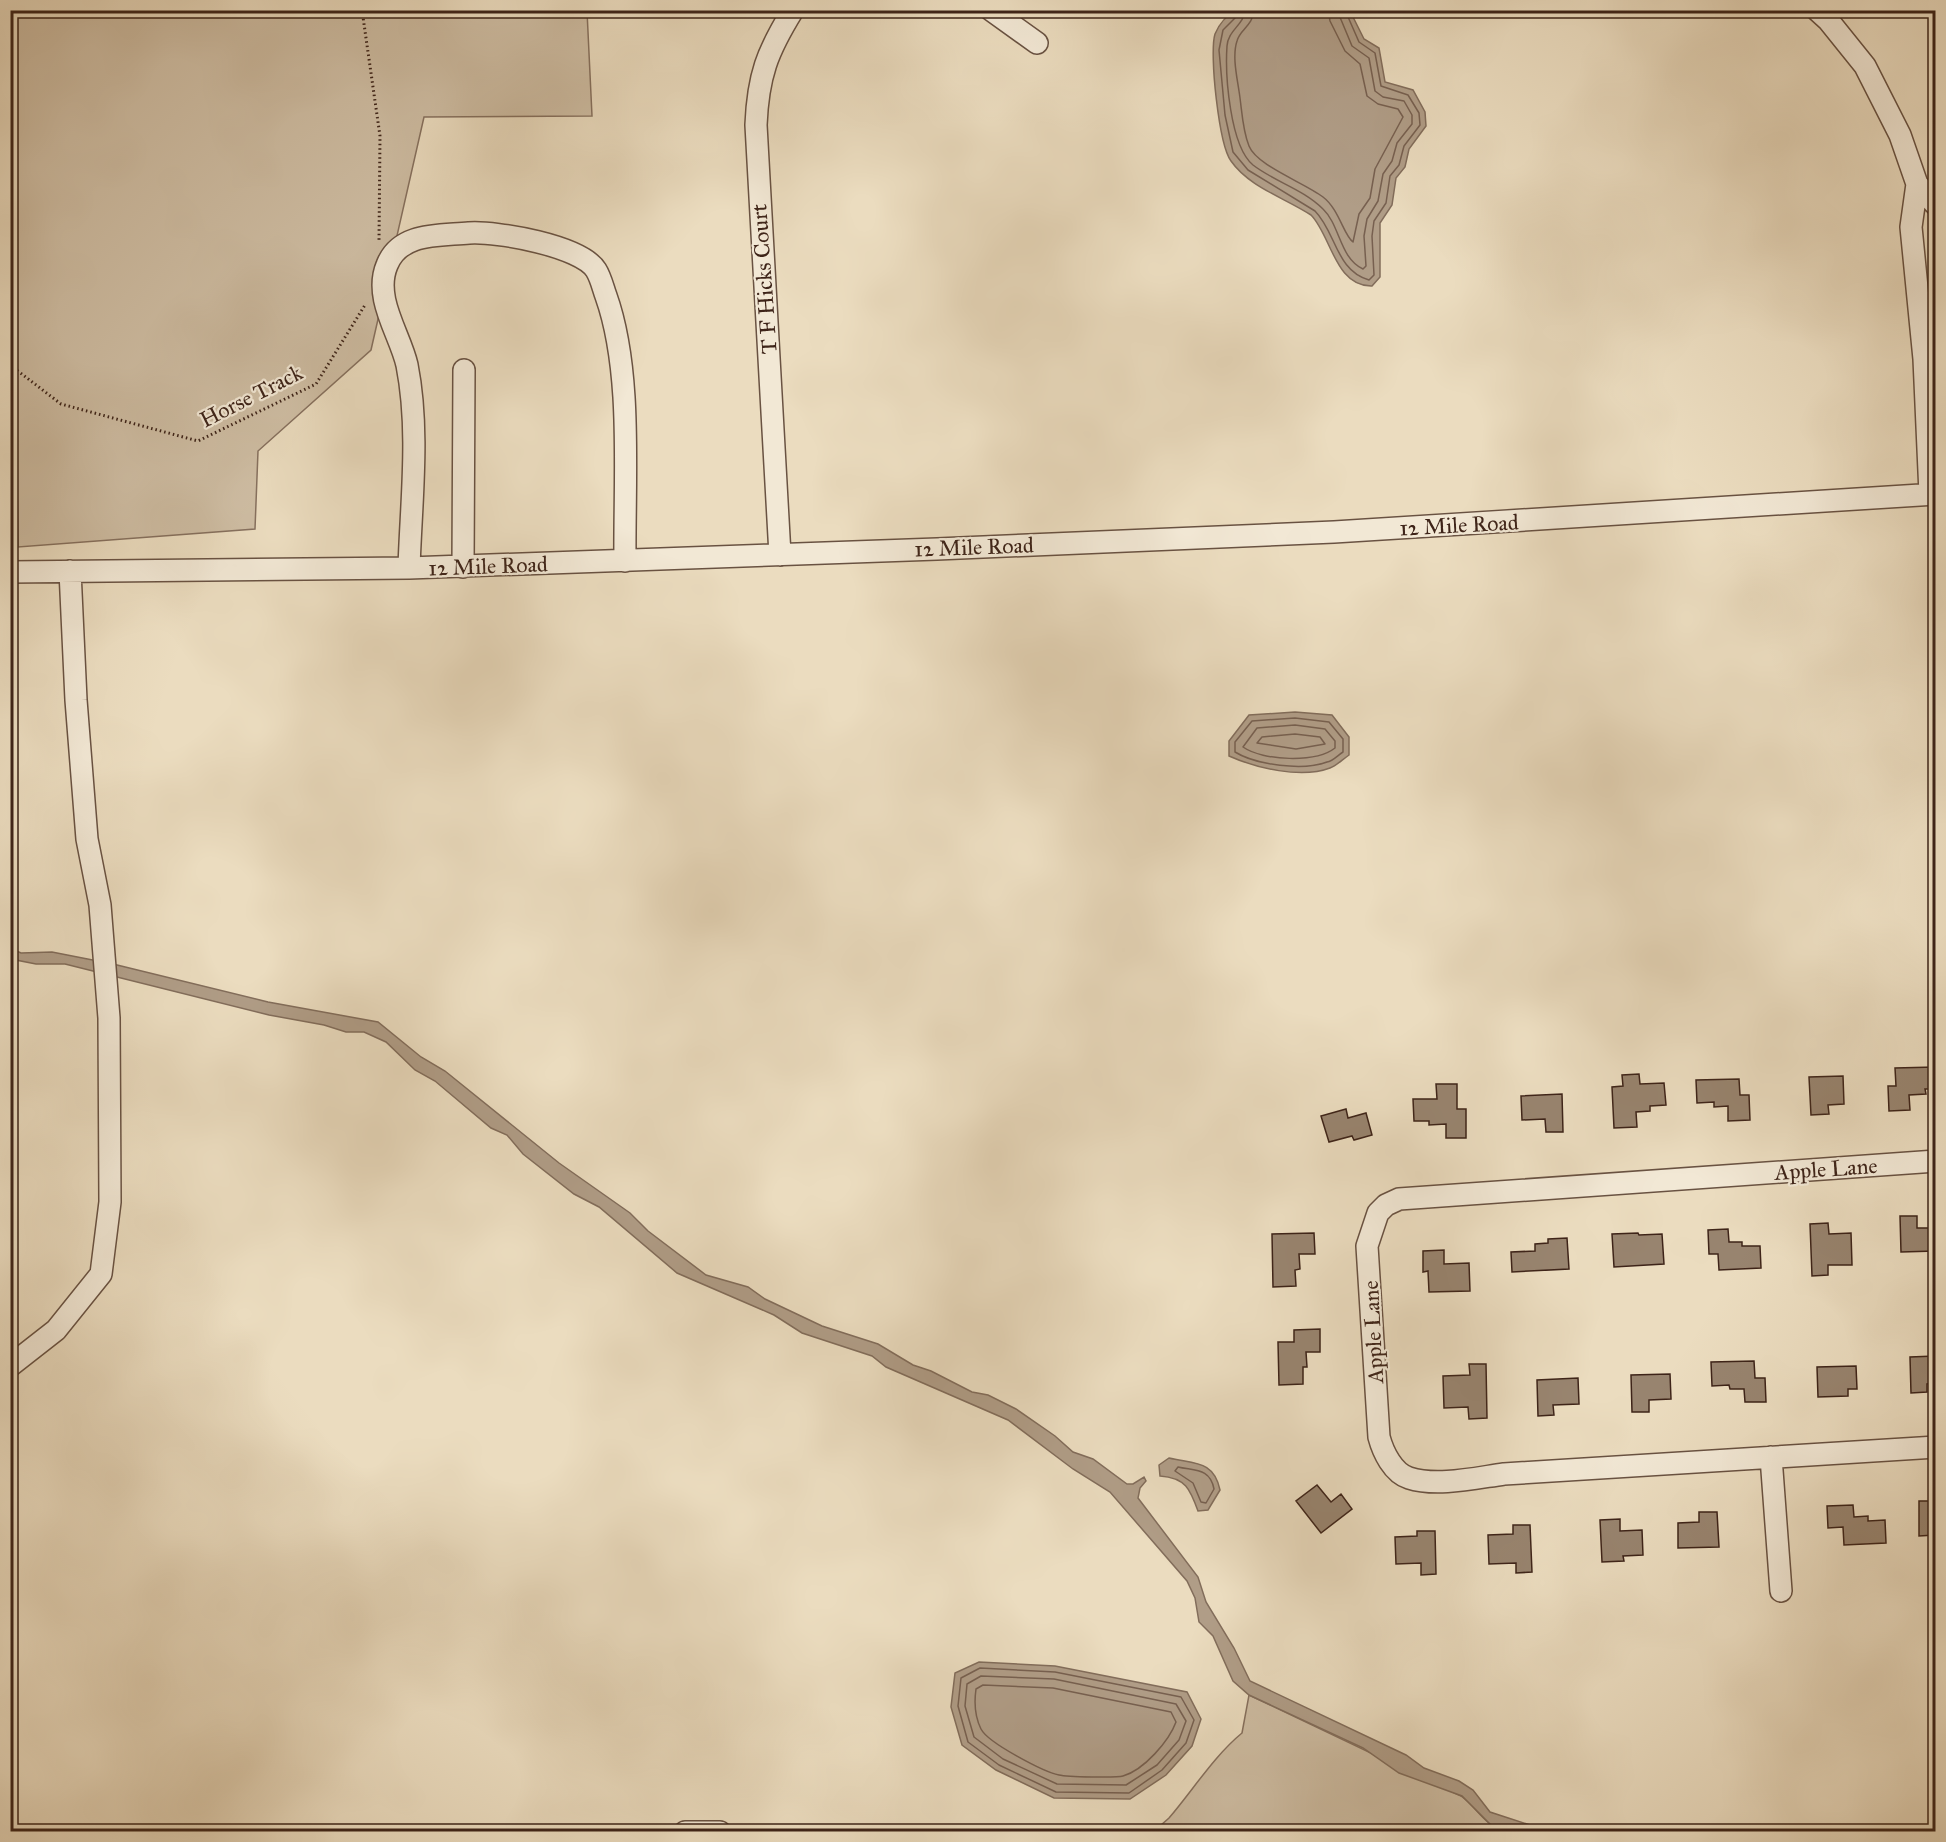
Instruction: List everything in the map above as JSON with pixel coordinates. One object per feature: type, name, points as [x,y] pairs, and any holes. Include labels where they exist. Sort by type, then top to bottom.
[{"type":"street","name":"T F Hicks Court","points":[[780,555],[756,125],[757,93],[764,64],[794,10]]},
{"type":"street","points":[[991,10],[1037,43]]},
{"type":"street","points":[[1817,10],[1828,20],[1865,66],[1896,125],[1917,184],[1935,205]]},
{"type":"street","points":[[1917,184],[1911,227],[1930,358],[1933,494]]},
{"type":"street","points":[[409,568],[412,399],[406,362],[383,291],[386,267],[396,249],[416,238],[480,232],[513,236],[570,253],[586,260],[596,270],[609,307],[622,369],[625,561]]},
{"type":"street","points":[[463,567],[464,370]]},
{"type":"street","name":"12 Mile Road","points":[[10,572],[463,567],[780,555],[1335,532],[1933,494]]},
{"type":"street","points":[[10,1366],[56,1329],[101,1274],[110,1202],[109,1018],[100,905],[86,827],[76,700],[70,571]]},
{"type":"street","name":"Apple Lane","points":[[1935,1161],[1399,1199],[1386,1205],[1378,1213],[1367,1246],[1378,1437],[1389,1461],[1407,1478],[1449,1480],[1504,1474],[1935,1447]]},
{"type":"street","points":[[1771,1457],[1781,1591]]},
{"type":"street","points":[[685,1832],[720,1832]]},
{"type":"path","points":[[362,10],[380,136],[379,248]]},
{"type":"path","name":"Horse Track","points":[[10,365],[61,404],[198,441],[316,384],[364,309],[367,299]]},
{"type":"shaded area","points":[[11,11],[587,11],[592,116],[424,117],[371,350],[258,451],[255,529],[18,547],[16,414],[11,405]]},
{"type":"shaded area","points":[[1249,1695],[1461,1796],[1485,1820],[1504,1831],[1144,1832],[1161,1825],[1169,1818],[1213,1763],[1242,1733]]},
{"type":"water","points":[[1236,11],[1350,11],[1364,39],[1379,48],[1385,82],[1413,90],[1425,112],[1426,126],[1409,149],[1405,167],[1396,178],[1392,205],[1380,223],[1380,277],[1372,286],[1360,284],[1342,269],[1311,215],[1257,185],[1231,161],[1219,119],[1213,44],[1219,27],[1226,17]]},
{"type":"water","points":[[1295,712],[1332,715],[1349,737],[1349,755],[1330,768],[1306,772],[1279,771],[1229,756],[1229,741],[1249,715]]},
{"type":"water","points":[[10,948],[21,953],[52,952],[113,964],[268,1002],[378,1022],[421,1057],[445,1071],[559,1163],[630,1213],[648,1231],[706,1275],[748,1287],[765,1299],[822,1326],[878,1344],[913,1365],[931,1371],[972,1392],[988,1395],[1016,1409],[1055,1436],[1073,1452],[1093,1459],[1127,1484],[1133,1484],[1144,1477],[1146,1481],[1140,1488],[1138,1498],[1198,1577],[1206,1602],[1234,1648],[1250,1681],[1406,1755],[1424,1768],[1459,1781],[1473,1790],[1490,1812],[1530,1825],[1550,1826],[1559,1831],[1504,1831],[1493,1827],[1462,1796],[1399,1773],[1363,1748],[1249,1695],[1233,1681],[1213,1636],[1199,1622],[1195,1598],[1187,1581],[1110,1492],[1073,1469],[1008,1420],[886,1367],[872,1356],[802,1333],[774,1315],[677,1273],[599,1207],[574,1194],[523,1154],[507,1135],[491,1128],[435,1081],[415,1070],[386,1042],[364,1032],[346,1032],[324,1025],[269,1015],[65,964],[36,964],[11,959]]},
{"type":"water","points":[[1169,1458],[1202,1465],[1213,1473],[1220,1490],[1208,1510],[1198,1511],[1189,1491],[1181,1482],[1160,1476],[1159,1465]]},
{"type":"water","points":[[979,1662],[1055,1666],[1187,1692],[1201,1719],[1192,1746],[1166,1775],[1130,1799],[1054,1798],[996,1770],[962,1745],[951,1707],[955,1673]]},
{"type":"building","points":[[1935,1067],[1935,1089],[1925,1089],[1926,1094],[1909,1095],[1910,1110],[1889,1111],[1888,1086],[1896,1086],[1895,1068]]},
{"type":"building","points":[[1639,1074],[1640,1084],[1664,1083],[1666,1105],[1650,1106],[1650,1111],[1636,1112],[1637,1127],[1614,1128],[1612,1087],[1623,1086],[1622,1075]]},
{"type":"building","points":[[1843,1076],[1844,1104],[1828,1105],[1829,1114],[1811,1115],[1809,1077]]},
{"type":"building","points":[[1739,1079],[1740,1095],[1749,1095],[1750,1120],[1728,1121],[1728,1106],[1714,1107],[1714,1102],[1697,1103],[1696,1080]]},
{"type":"building","points":[[1436,1084],[1457,1084],[1457,1109],[1466,1109],[1466,1138],[1446,1138],[1446,1124],[1429,1125],[1429,1121],[1414,1121],[1413,1099],[1437,1099]]},
{"type":"building","points":[[1562,1094],[1563,1132],[1546,1132],[1545,1119],[1522,1120],[1521,1096]]},
{"type":"building","points":[[1346,1109],[1348,1118],[1366,1113],[1372,1135],[1354,1140],[1352,1136],[1329,1142],[1321,1116]]},
{"type":"building","points":[[1900,1216],[1917,1216],[1917,1228],[1935,1228],[1935,1251],[1901,1252]]},
{"type":"building","points":[[1828,1223],[1829,1234],[1851,1233],[1852,1265],[1828,1265],[1828,1275],[1812,1276],[1810,1224]]},
{"type":"building","points":[[1728,1229],[1729,1242],[1742,1242],[1742,1246],[1760,1246],[1761,1268],[1719,1270],[1718,1254],[1709,1254],[1708,1230]]},
{"type":"building","points":[[1314,1233],[1315,1254],[1299,1254],[1300,1269],[1295,1270],[1296,1286],[1273,1287],[1272,1234]]},
{"type":"building","points":[[1638,1233],[1639,1235],[1662,1234],[1664,1264],[1614,1267],[1612,1234]]},
{"type":"building","points":[[1567,1238],[1569,1269],[1512,1272],[1511,1252],[1535,1251],[1535,1244],[1548,1243],[1548,1239]]},
{"type":"building","points":[[1444,1250],[1444,1264],[1469,1263],[1470,1291],[1429,1292],[1428,1271],[1423,1272],[1423,1251]]},
{"type":"building","points":[[1320,1329],[1320,1352],[1306,1352],[1307,1367],[1303,1367],[1303,1384],[1279,1385],[1278,1342],[1294,1342],[1294,1330]]},
{"type":"building","points":[[1935,1356],[1935,1383],[1927,1384],[1927,1392],[1911,1393],[1910,1357]]},
{"type":"building","points":[[1754,1361],[1755,1378],[1765,1378],[1766,1402],[1745,1402],[1744,1389],[1730,1389],[1729,1385],[1712,1386],[1711,1362]]},
{"type":"building","points":[[1469,1364],[1486,1364],[1487,1418],[1469,1419],[1468,1407],[1444,1408],[1443,1376],[1470,1375]]},
{"type":"building","points":[[1856,1366],[1857,1389],[1848,1389],[1848,1396],[1818,1397],[1817,1367]]},
{"type":"building","points":[[1670,1374],[1671,1399],[1649,1400],[1649,1412],[1632,1412],[1631,1375]]},
{"type":"building","points":[[1578,1378],[1579,1404],[1553,1405],[1554,1415],[1538,1416],[1537,1380]]},
{"type":"building","points":[[1317,1485],[1331,1502],[1341,1494],[1352,1509],[1321,1533],[1296,1501]]},
{"type":"building","points":[[1919,1501],[1935,1501],[1935,1535],[1919,1536]]},
{"type":"building","points":[[1853,1505],[1854,1517],[1868,1516],[1868,1521],[1885,1520],[1886,1543],[1844,1545],[1843,1527],[1828,1528],[1827,1506]]},
{"type":"building","points":[[1699,1512],[1717,1512],[1719,1547],[1678,1548],[1678,1523],[1699,1522]]},
{"type":"building","points":[[1620,1519],[1620,1531],[1642,1530],[1643,1555],[1623,1556],[1624,1561],[1602,1562],[1600,1520]]},
{"type":"building","points":[[1513,1525],[1530,1525],[1532,1572],[1516,1573],[1516,1563],[1489,1564],[1488,1535],[1513,1534]]},
{"type":"building","points":[[1417,1531],[1435,1531],[1436,1574],[1421,1575],[1421,1563],[1396,1564],[1395,1537],[1417,1536]]}]
